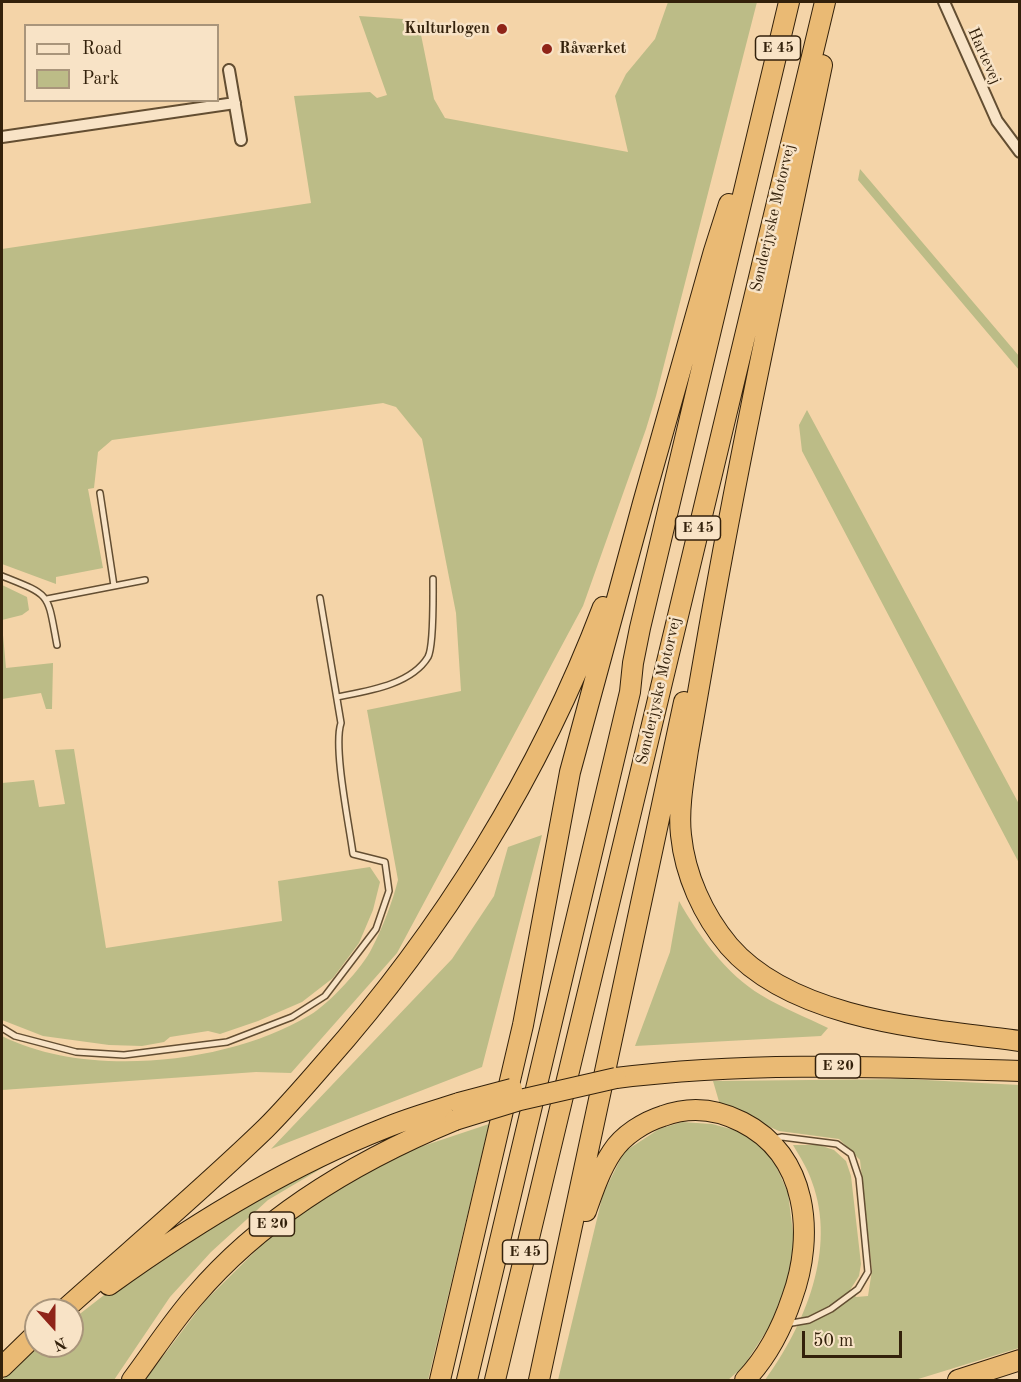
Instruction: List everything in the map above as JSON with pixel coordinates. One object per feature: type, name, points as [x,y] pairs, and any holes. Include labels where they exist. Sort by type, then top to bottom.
[{"type":"highway","name":"Sønderjyske Motorvej","points":[[467,1380],[622,727],[640,628],[789,2]]},
{"type":"highway","name":"Sønderjyske Motorvej","points":[[495,1380],[825,2]]},
{"type":"highway","points":[[836,2],[730,510],[683,782],[680,833],[689,872],[706,911],[730,947],[753,968],[776,984],[811,1001],[848,1012],[904,1025],[1020,1041]]},
{"type":"highway","points":[[440,1380],[523,1025],[570,772],[714,250],[767,94]]},
{"type":"highway","points":[[78,1298],[266,1128],[356,1029],[410,958],[462,884],[536,755],[595,629],[643,503]]},
{"type":"highway","points":[[539,1380],[696,644],[730,510]]},
{"type":"highway","name":"E 20","points":[[132,1380],[195,1295],[243,1247],[296,1204],[345,1172],[457,1111],[534,1084],[657,1073],[777,1066],[1020,1071]]},
{"type":"highway","points":[[84,1302],[236,1200],[306,1163],[386,1127],[457,1111]]},
{"type":"highway","points":[[552,1320],[592,1195],[612,1151],[625,1138],[652,1120],[681,1111],[713,1111],[730,1116],[754,1128],[784,1157],[793,1174],[802,1201],[804,1220],[805,1240],[796,1288],[781,1325],[765,1354],[745,1380]]},
{"type":"highway","points":[[68,1298],[118,1262]]},
{"type":"highway","points":[[2,1355],[24,1335]]},
{"type":"highway","points":[[2,1366],[24,1346]]},
{"type":"highway","points":[[958,1380],[1020,1360]]},
{"type":"street","name":"Hartevej","points":[[944,2],[997,121],[1020,152]]},
{"type":"street","points":[[229,70],[241,140]]},
{"type":"street","points":[[2,137],[235,104]]},
{"type":"lane","points":[[100,493],[114,586]]},
{"type":"lane","points":[[2,576],[38,591],[47,598],[57,645]]},
{"type":"lane","points":[[337,697],[382,687],[409,676],[429,656],[434,607],[433,579]]},
{"type":"lane","points":[[47,598],[145,580]]},
{"type":"lane","points":[[2,1028],[15,1036],[76,1052],[124,1055],[227,1042],[292,1017],[325,996],[376,929],[389,891],[385,862],[353,854],[339,753],[338,732],[341,723],[320,598]]},
{"type":"lane","points":[[769,1140],[782,1137],[837,1144],[851,1154],[859,1178],[868,1272],[858,1289],[831,1309],[809,1320],[781,1325]]},
{"type":"green space","points":[[668,2],[757,2],[656,396],[583,606],[397,953],[291,1073],[256,1072],[2,1090],[2,1036],[36,1049],[75,1058],[115,1061],[158,1060],[199,1055],[240,1045],[277,1032],[318,1010],[336,994],[368,956],[390,906],[398,880],[367,710],[461,691],[456,613],[422,439],[396,407],[383,403],[112,440],[98,452],[94,488],[88,489],[103,568],[56,577],[56,584],[2,564],[2,249],[311,203],[294,96],[370,92],[377,98],[387,95],[359,16],[418,20],[434,99],[445,118],[628,152],[615,96],[626,74],[655,39]]},
{"type":"green space","points":[[860,169],[1019,356],[1019,370],[858,180]]},
{"type":"green space","points":[[807,410],[1019,804],[1019,863],[802,451],[799,425]]},
{"type":"green space","points":[[2,585],[27,597],[29,610],[22,615],[2,620]]},
{"type":"green space","points":[[2,624],[6,668],[53,663],[52,709],[46,709],[41,693],[2,699]]},
{"type":"green space","points":[[74,749],[106,948],[282,921],[278,881],[370,867],[380,882],[373,910],[359,943],[333,978],[302,1002],[258,1021],[220,1034],[208,1031],[170,1037],[164,1042],[142,1046],[109,1045],[43,1036],[2,1020],[2,783],[34,780],[39,807],[65,804],[55,750]]},
{"type":"green space","points":[[542,835],[482,1067],[271,1149],[452,959],[494,896],[508,847]]},
{"type":"green space","points":[[679,901],[704,940],[737,977],[769,1000],[828,1028],[821,1036],[635,1046],[670,952]]},
{"type":"green space","points":[[907,1079],[1019,1085],[1019,1348],[915,1380],[765,1380],[793,1335],[804,1311],[819,1260],[821,1233],[819,1207],[810,1177],[793,1145],[819,1145],[834,1150],[846,1161],[851,1176],[861,1264],[859,1276],[850,1290],[856,1297],[868,1296],[872,1270],[860,1160],[839,1139],[779,1131],[720,1105],[713,1081]]},
{"type":"green space","points":[[682,1122],[712,1124],[746,1133],[773,1159],[788,1193],[794,1241],[787,1281],[771,1324],[743,1367],[728,1380],[558,1380],[603,1194],[624,1152],[659,1129]]},
{"type":"green space","points":[[489,1124],[428,1380],[145,1380],[205,1301],[287,1220],[396,1155]]},
{"type":"green space","points":[[361,1145],[268,1200],[211,1252],[170,1297],[114,1380],[2,1380],[26,1358],[84,1358],[84,1311],[195,1231]]},
{"type":"place","name":"Kulturlogen","points":[[502,29]]},
{"type":"place","name":"Råværket","points":[[547,49]]}]
